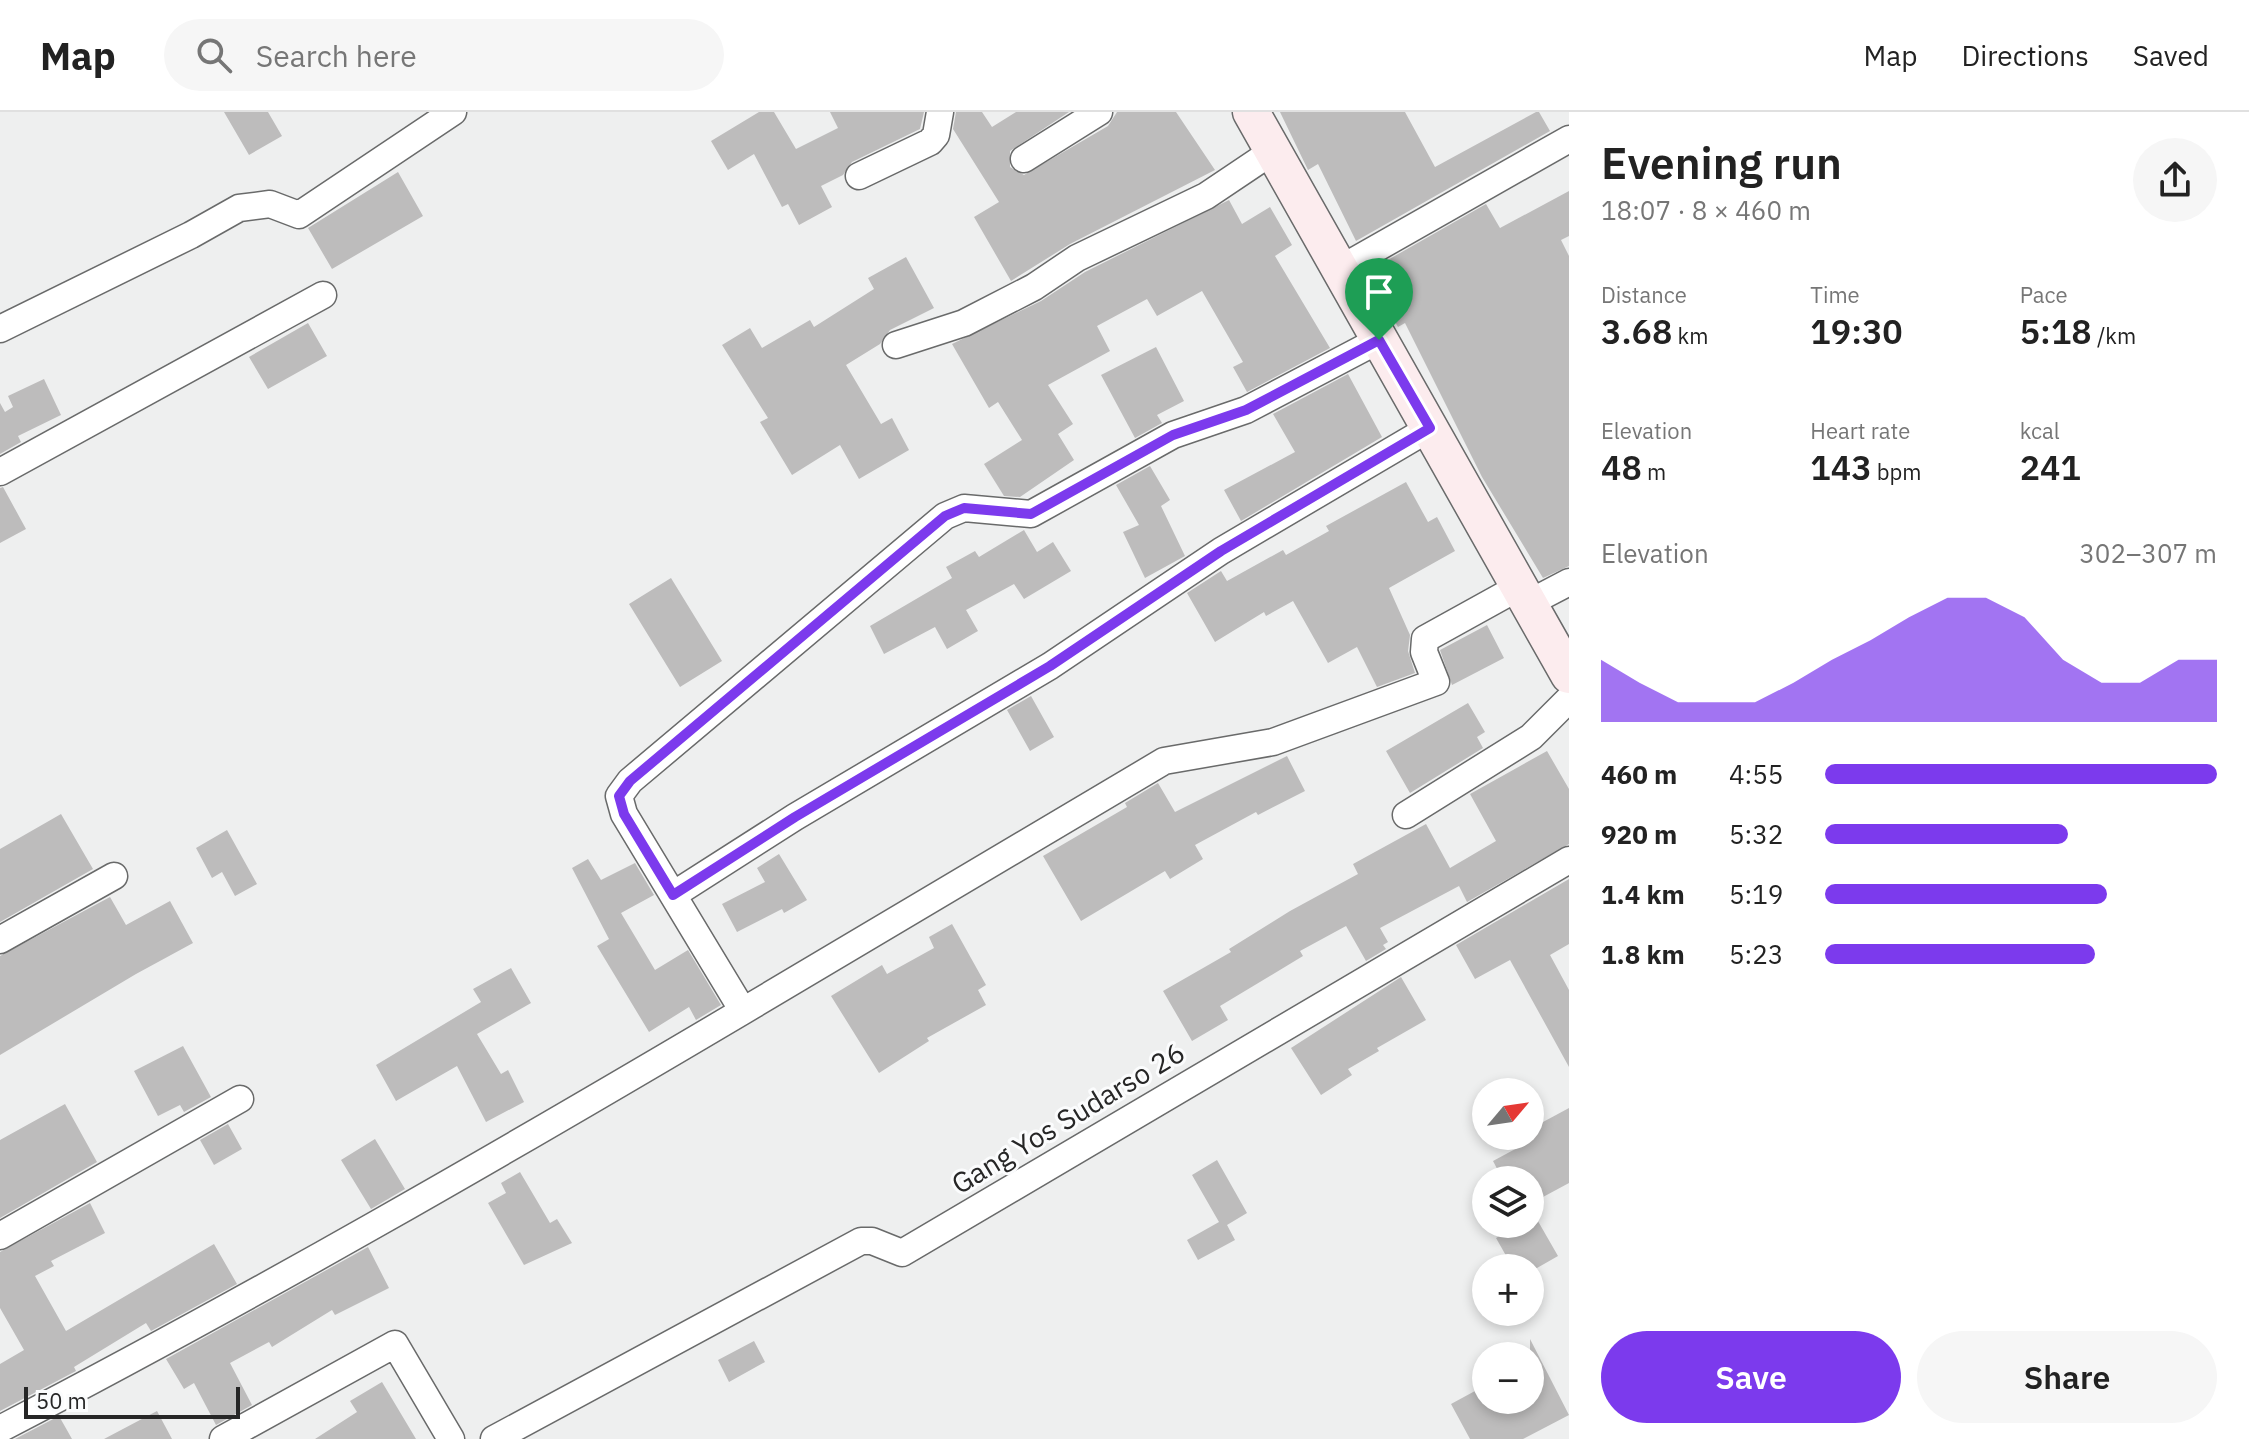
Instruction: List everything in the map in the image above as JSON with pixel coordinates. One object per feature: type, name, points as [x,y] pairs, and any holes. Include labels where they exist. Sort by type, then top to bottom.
[{"type":"street","points":[[0,329],[191,235],[239,208],[270,204],[299,215],[453,112]]},
{"type":"street","points":[[859,176],[930,142],[936,135],[940,112]]},
{"type":"street","points":[[1024,159],[1099,112]]},
{"type":"street","points":[[1251,112],[1569,675]]},
{"type":"street","points":[[1340,269],[1569,139]]},
{"type":"street","points":[[896,345],[964,323],[1034,287],[1077,258],[1206,196],[1273,151]]},
{"type":"street","points":[[0,472],[323,295]]},
{"type":"street","points":[[743,1011],[624,814],[619,796],[630,781],[945,516],[964,508],[1031,514],[1173,435],[1246,410],[1379,340]]},
{"type":"street","points":[[673,895],[795,817],[1050,666],[1221,551],[1430,428]]},
{"type":"street","points":[[0,1429],[148,1352],[464,1176],[1164,761],[1273,742],[1436,682],[1424,652],[1425,639],[1524,595],[1569,582]]},
{"type":"street","points":[[1406,815],[1531,737],[1569,699]]},
{"type":"street","name":"Gang Yos Sudarso 26","points":[[494,1439],[861,1241],[872,1241],[902,1253],[1569,860]]},
{"type":"street","points":[[0,940],[114,876]]},
{"type":"street","points":[[0,1236],[240,1099]]},
{"type":"street","points":[[223,1439],[395,1344],[451,1439]]},
{"type":"building","points":[[224,112],[268,112],[282,136],[249,155]]},
{"type":"building","points":[[759,112],[774,112],[796,149],[838,128],[830,112],[924,112],[920,129],[852,162],[843,175],[821,186],[832,207],[799,225],[788,204],[782,207],[754,154],[728,170],[711,141]]},
{"type":"building","points":[[956,112],[982,112],[992,127],[1016,112],[1069,112],[1010,151],[1010,167],[1024,175],[1108,126],[1117,112],[1176,112],[1215,170],[1070,244],[1011,281],[974,217],[999,202],[953,129]]},
{"type":"building","points":[[1280,112],[1405,112],[1435,167],[1536,112],[1539,112],[1550,131],[1356,241],[1318,164],[1308,170]]},
{"type":"building","points":[[398,172],[423,216],[332,269],[308,228]]},
{"type":"building","points":[[1569,191],[1569,236],[1561,240],[1569,256],[1569,566],[1543,578],[1482,477],[1405,323],[1398,327],[1368,276],[1374,273],[1372,269],[1486,204],[1500,228]]},
{"type":"building","points":[[1229,200],[1242,224],[1270,207],[1292,245],[1275,256],[1330,348],[1247,392],[1233,367],[1243,362],[1202,291],[1157,316],[1147,299],[1097,326],[1110,351],[1048,385],[1073,424],[1058,434],[1074,460],[1020,497],[1004,496],[984,464],[1022,440],[998,402],[989,408],[952,344],[1041,301],[1085,272]]},
{"type":"building","points":[[906,257],[934,308],[890,330],[880,344],[846,365],[881,424],[892,418],[909,450],[859,479],[840,445],[792,475],[760,422],[768,418],[722,345],[750,328],[762,348],[810,320],[814,327],[874,289],[868,278]]},
{"type":"building","points":[[308,323],[327,356],[268,389],[249,357]]},
{"type":"building","points":[[1156,347],[1184,401],[1157,415],[1162,423],[1135,438],[1101,375]]},
{"type":"building","points":[[1348,374],[1382,437],[1241,521],[1224,490],[1295,452],[1273,414]]},
{"type":"building","points":[[44,379],[61,415],[18,436],[21,442],[0,454],[0,403],[5,412],[13,407],[8,396]]},
{"type":"building","points":[[1150,466],[1170,500],[1161,506],[1185,556],[1145,578],[1123,532],[1139,525],[1116,485]]},
{"type":"building","points":[[1406,482],[1428,522],[1437,517],[1455,551],[1389,588],[1410,635],[1408,651],[1415,673],[1377,687],[1357,647],[1328,663],[1293,601],[1266,616],[1264,612],[1215,642],[1187,593],[1221,571],[1227,581],[1283,550],[1286,555],[1329,531],[1326,526]]},
{"type":"building","points":[[3,487],[26,529],[0,543],[0,488]]},
{"type":"building","points":[[1024,530],[1037,552],[1053,542],[1071,571],[1024,599],[1014,584],[966,610],[978,631],[947,649],[935,627],[884,654],[870,626],[952,578],[946,567],[975,551],[979,557]]},
{"type":"building","points":[[671,578],[722,661],[680,687],[629,604]]},
{"type":"building","points":[[1487,625],[1504,658],[1452,685],[1440,650]]},
{"type":"building","points":[[1031,696],[1054,737],[1030,751],[1007,710]]},
{"type":"building","points":[[1468,703],[1485,732],[1477,737],[1483,748],[1410,793],[1386,751]]},
{"type":"building","points":[[1547,751],[1569,789],[1569,844],[1467,902],[1459,886],[1380,928],[1388,942],[1383,945],[1386,949],[1366,961],[1346,926],[1300,951],[1303,956],[1220,1006],[1228,1020],[1192,1041],[1163,991],[1231,952],[1229,949],[1290,911],[1358,874],[1353,864],[1426,824],[1450,868],[1496,841],[1470,794]]},
{"type":"building","points":[[1287,756],[1305,791],[1258,815],[1256,812],[1195,845],[1203,859],[1170,879],[1165,871],[1081,921],[1043,856],[1127,807],[1125,803],[1158,783],[1175,812]]},
{"type":"building","points":[[61,814],[93,869],[0,922],[0,849]]},
{"type":"building","points":[[227,830],[257,884],[235,896],[222,872],[212,878],[196,848]]},
{"type":"building","points":[[779,854],[807,900],[737,932],[722,904],[765,882],[757,868]]},
{"type":"building","points":[[588,859],[601,880],[635,863],[654,895],[621,913],[655,970],[688,950],[721,1005],[696,1020],[689,1007],[649,1032],[597,946],[609,939],[572,868]]},
{"type":"building","points":[[1569,879],[1569,944],[1550,955],[1569,990],[1569,1067],[1510,960],[1475,979],[1456,945]]},
{"type":"building","points":[[110,897],[126,925],[170,901],[193,943],[0,1055],[0,956]]},
{"type":"building","points":[[952,924],[986,985],[978,990],[986,1005],[927,1038],[929,1041],[879,1073],[831,996],[882,965],[887,974],[934,948],[929,937]]},
{"type":"building","points":[[511,968],[531,1003],[477,1034],[501,1074],[508,1070],[524,1102],[486,1122],[457,1066],[396,1101],[376,1065],[481,1002],[473,989]]},
{"type":"building","points":[[1401,977],[1426,1020],[1377,1048],[1379,1051],[1348,1069],[1352,1075],[1321,1095],[1291,1048]]},
{"type":"building","points":[[183,1046],[211,1097],[184,1112],[180,1105],[158,1116],[134,1071]]},
{"type":"building","points":[[65,1104],[97,1162],[0,1218],[0,1140]]},
{"type":"building","points":[[1569,1108],[1569,1183],[1544,1196],[1544,1166],[1496,1166],[1493,1161],[1513,1150],[1544,1150],[1544,1121]]},
{"type":"building","points":[[228,1124],[242,1149],[214,1165],[200,1140]]},
{"type":"building","points":[[375,1139],[405,1189],[371,1209],[341,1160]]},
{"type":"building","points":[[1217,1160],[1247,1213],[1227,1225],[1235,1240],[1198,1260],[1187,1240],[1219,1222],[1192,1175]]},
{"type":"building","points":[[520,1172],[550,1223],[557,1219],[572,1243],[524,1265],[488,1203],[506,1193],[501,1183]]},
{"type":"building","points":[[90,1203],[105,1233],[51,1261],[54,1266],[35,1276],[66,1331],[214,1244],[237,1284],[151,1331],[146,1323],[74,1367],[76,1371],[0,1411],[0,1364],[24,1350],[0,1308],[0,1252]]},
{"type":"building","points":[[1544,1232],[1558,1256],[1544,1264],[1544,1254],[1505,1254],[1496,1238],[1544,1238]]},
{"type":"building","points":[[368,1247],[389,1288],[335,1315],[332,1310],[272,1347],[269,1342],[230,1363],[252,1405],[216,1425],[194,1383],[184,1389],[166,1359]]},
{"type":"building","points":[[754,1341],[765,1362],[729,1382],[718,1360]]},
{"type":"building","points":[[1544,1366],[1569,1415],[1523,1439],[1470,1439],[1451,1404],[1472,1393],[1472,1414],[1544,1414]]},
{"type":"building","points":[[382,1382],[416,1439],[315,1439],[357,1412],[350,1401]]},
{"type":"building","points":[[157,1411],[172,1439],[104,1439]]},
{"type":"building","points":[[59,1416],[72,1439],[15,1439]]},
{"type":"route","points":[[1379,340],[1430,428],[1221,551],[1050,666],[795,817],[673,895],[624,814],[619,796],[630,781],[945,516],[964,508],[1031,514],[1173,435],[1246,410],[1379,340]]}]
